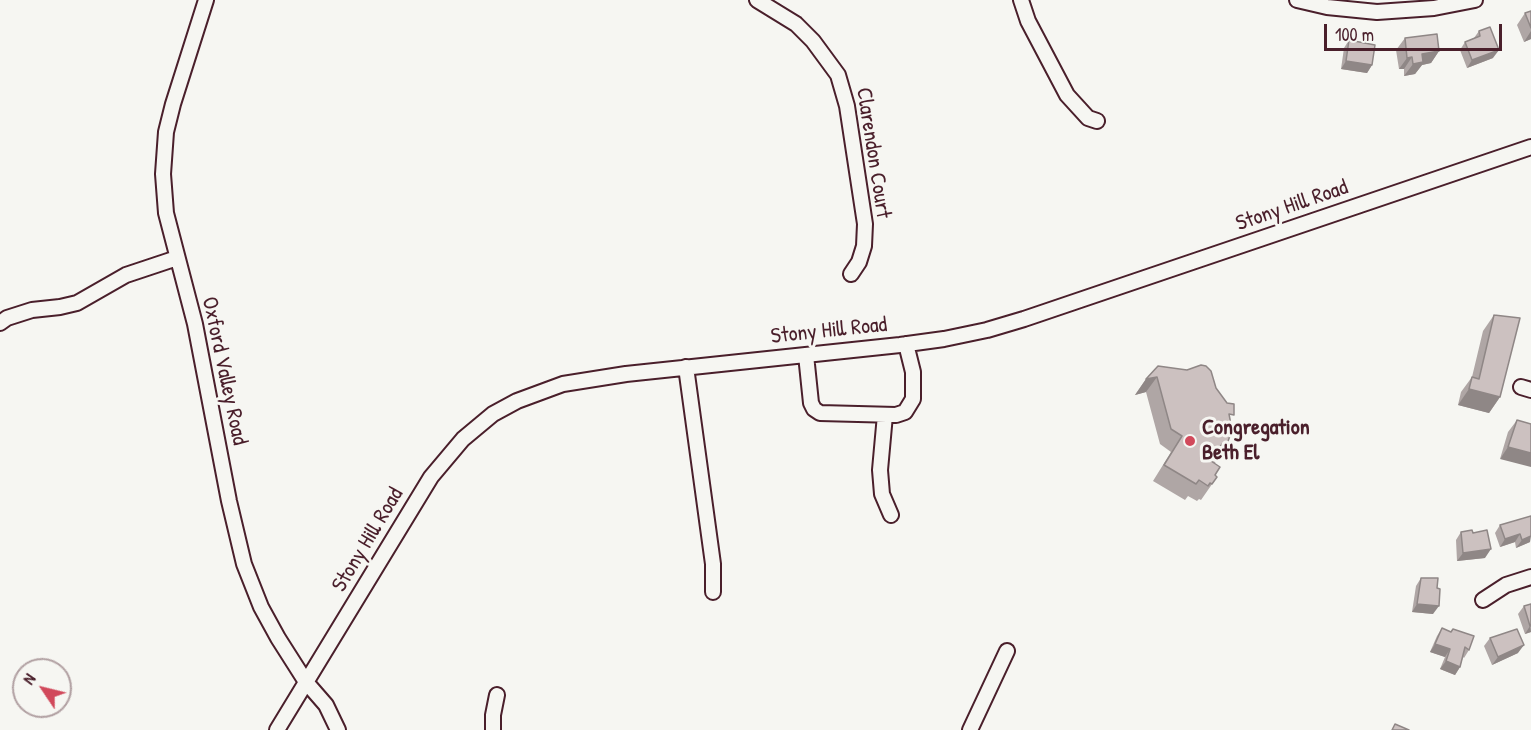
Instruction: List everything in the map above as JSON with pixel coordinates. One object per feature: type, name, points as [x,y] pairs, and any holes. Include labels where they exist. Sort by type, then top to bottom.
[{"type":"street","name":"Oxford Valley Road","points":[[206,0],[173,104],[165,142],[164,194],[177,258],[195,324],[231,513],[244,564],[256,596],[270,623],[306,682],[321,698],[338,730]]},
{"type":"street","name":"Clarendon Court","points":[[757,0],[796,24],[813,41],[838,75],[847,106],[865,224],[864,246],[859,262],[850,274]]},
{"type":"street","points":[[1021,0],[1028,21],[1067,95],[1088,118],[1097,122]]},
{"type":"street","points":[[1297,0],[1327,7],[1377,12],[1434,8],[1475,0]]},
{"type":"street","name":"Stony Hill Road","points":[[277,730],[431,477],[455,447],[487,418],[517,401],[563,384],[626,374],[955,337],[1024,319],[1531,147]]},
{"type":"street","points":[[0,323],[7,318],[32,310],[77,303],[126,275],[177,258]]},
{"type":"street","points":[[806,355],[811,403],[820,413],[896,415],[905,412],[913,399],[913,372],[906,344]]},
{"type":"street","points":[[686,367],[713,564],[713,592]]},
{"type":"street","points":[[885,415],[880,478],[882,494],[891,515]]},
{"type":"street","points":[[1483,600],[1506,585],[1531,577]]},
{"type":"street","points":[[970,730],[1008,651]]},
{"type":"street","points":[[493,730],[497,695]]},
{"type":"building","points":[[1531,11],[1531,28],[1525,13]]},
{"type":"building","points":[[1490,27],[1499,50],[1472,60],[1465,42],[1480,36],[1479,31]]},
{"type":"building","points":[[1437,34],[1439,51],[1422,54],[1423,62],[1413,64],[1412,57],[1407,58],[1405,38]]},
{"type":"building","points":[[1349,40],[1375,45],[1372,65],[1346,61]]},
{"type":"building","points":[[1494,315],[1520,318],[1500,397],[1469,389],[1472,377],[1479,379]]},
{"type":"building","name":"Congregation Beth El","points":[[1201,365],[1211,371],[1216,388],[1227,403],[1234,404],[1234,415],[1229,414],[1232,430],[1226,447],[1222,444],[1211,461],[1220,467],[1215,475],[1217,477],[1208,486],[1199,480],[1196,484],[1164,465],[1182,436],[1171,429],[1157,377],[1146,379],[1158,366],[1187,370]]},
{"type":"building","points":[[1517,420],[1531,424],[1531,453],[1508,447]]},
{"type":"building","points":[[1531,516],[1531,536],[1522,540],[1520,534],[1505,539],[1500,525]]},
{"type":"building","points":[[1472,530],[1473,533],[1487,530],[1491,549],[1463,553],[1461,532]]},
{"type":"building","points":[[1421,578],[1438,578],[1439,606],[1417,604]]},
{"type":"building","points":[[1531,604],[1531,626],[1530,626],[1524,606]]},
{"type":"building","points":[[1442,628],[1474,636],[1469,650],[1465,647],[1460,667],[1446,661],[1450,649],[1435,644]]},
{"type":"building","points":[[1517,629],[1524,645],[1498,657],[1490,638]]},
{"type":"building","points":[[1395,724],[1409,730],[1392,730]]},
{"type":"place","name":"Congregation Beth El","points":[[1190,441]]}]
